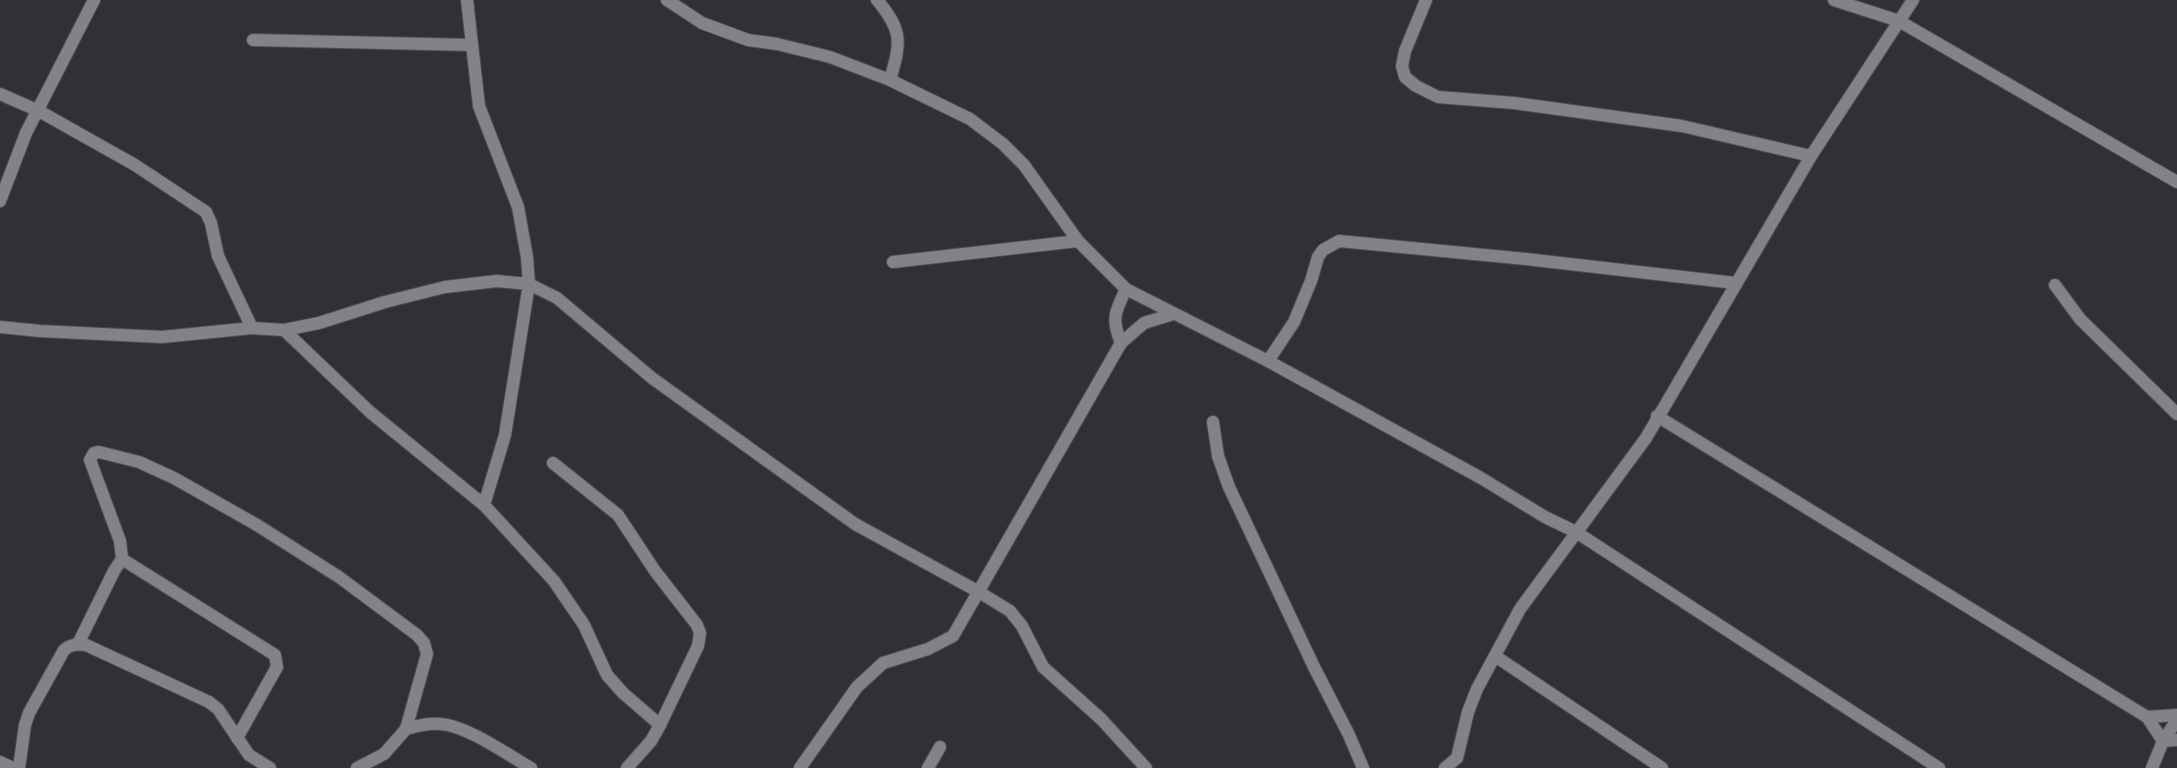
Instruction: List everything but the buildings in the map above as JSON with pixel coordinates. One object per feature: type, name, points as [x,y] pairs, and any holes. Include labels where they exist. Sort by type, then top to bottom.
[{"type":"street","points":[[0,201],[16,156],[94,0]]},
{"type":"street","points":[[466,0],[482,120],[518,207],[527,257],[529,284],[505,435],[484,506]]},
{"type":"street","points":[[667,0],[702,23],[748,40],[777,44],[830,57],[890,80],[970,119],[1003,144],[1024,165],[1078,241],[1126,289],[1268,361],[1481,478],[1545,518],[1576,532],[1939,768]]},
{"type":"street","points":[[877,0],[892,22],[899,43],[890,80]]},
{"type":"street","points":[[1426,0],[1405,51],[1402,66],[1405,77],[1416,86],[1438,97],[1514,104],[1682,126],[1812,156]]},
{"type":"street","points":[[1834,0],[1900,21],[2177,182]]},
{"type":"street","points":[[1445,768],[1457,758],[1468,712],[1520,609],[1646,438],[1735,283],[1812,156],[1913,0]]},
{"type":"street","points":[[253,40],[471,45]]},
{"type":"street","points":[[0,94],[39,111],[136,165],[206,212],[211,223],[218,256],[252,328]]},
{"type":"street","points":[[893,262],[1078,241]]},
{"type":"street","points":[[1268,361],[1294,322],[1311,281],[1318,257],[1339,241],[1526,259],[1735,283]]},
{"type":"street","points":[[0,327],[40,331],[162,337],[252,328],[284,330],[319,323],[386,302],[445,287],[497,281],[529,284],[557,298],[652,378],[854,524],[979,592],[1010,612],[1022,626],[1043,667],[1101,719],[1146,768]]},
{"type":"street","points":[[2055,286],[2080,319],[2177,414]]},
{"type":"street","points":[[1121,343],[1114,325],[1114,316],[1126,289]]},
{"type":"street","points":[[800,768],[857,687],[883,663],[928,650],[953,636],[1121,343],[1144,324],[1172,314]]},
{"type":"street","points":[[284,330],[370,412],[484,506],[554,581],[584,625],[607,675],[623,693],[660,725]]},
{"type":"street","points":[[1657,416],[2147,717],[2163,741]]},
{"type":"street","points":[[1213,422],[1218,456],[1228,487],[1314,667],[1349,735],[1363,768]]},
{"type":"street","points":[[78,644],[114,571],[122,559],[120,541],[90,460],[94,453],[99,452],[139,462],[174,478],[257,525],[339,577],[417,635],[424,643],[427,654],[406,729],[384,754],[357,768]]},
{"type":"street","points":[[553,463],[618,515],[655,571],[697,625],[700,632],[698,646],[660,725],[651,741],[627,768]]},
{"type":"street","points":[[122,559],[275,655],[277,667],[237,738]]},
{"type":"street","points":[[19,768],[25,725],[29,713],[64,650],[69,646],[78,644],[86,645],[208,702],[218,709],[248,755],[270,768]]},
{"type":"street","points":[[1495,656],[1662,768]]},
{"type":"street","points":[[2147,717],[2177,715]]},
{"type":"street","points":[[2152,768],[2163,741],[2177,720]]},
{"type":"street","points":[[406,729],[428,724],[443,724],[475,735],[531,768]]},
{"type":"street","points":[[2163,741],[2177,740]]},
{"type":"street","points":[[928,768],[940,747]]},
{"type":"street","points":[[0,762],[13,768]]}]
